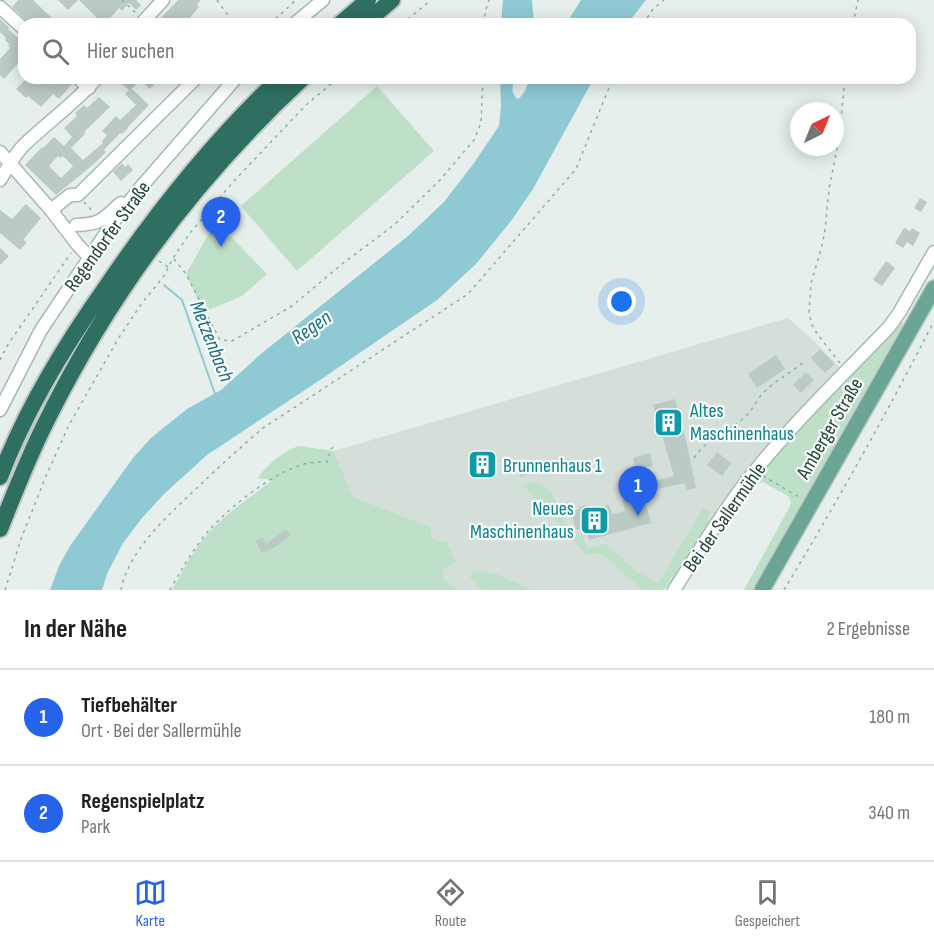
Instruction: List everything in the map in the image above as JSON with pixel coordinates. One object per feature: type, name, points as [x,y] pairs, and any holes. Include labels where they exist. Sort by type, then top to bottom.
[{"type":"highway","points":[[347,18],[368,0]]},
{"type":"highway","points":[[371,18],[392,0]]},
{"type":"highway","points":[[0,477],[53,368],[124,260],[170,198],[214,146],[274,84]]},
{"type":"highway","points":[[0,529],[18,482],[45,424],[104,318],[183,207],[232,148],[296,84]]},
{"type":"main road","name":"Amberger Straße","points":[[762,590],[934,288]]},
{"type":"street","points":[[301,18],[323,0]]},
{"type":"street","points":[[146,18],[160,1]]},
{"type":"street","points":[[0,8],[18,24]]},
{"type":"street","points":[[0,180],[24,145],[92,84]]},
{"type":"street","points":[[51,210],[70,195],[78,195],[190,84]]},
{"type":"street","name":"Regendorfer Straße","points":[[0,410],[41,330],[100,241],[141,187],[231,84]]},
{"type":"street","points":[[0,152],[14,159],[89,257]]},
{"type":"street","points":[[76,225],[98,223],[141,187]]},
{"type":"street","points":[[51,210],[100,241]]},
{"type":"street","name":"Bei der Sallermühle","points":[[674,590],[715,525],[778,442],[889,327],[934,252]]},
{"type":"path","points":[[122,0],[139,18]]},
{"type":"path","points":[[217,0],[230,18]]},
{"type":"path","points":[[276,18],[296,0]]},
{"type":"path","points":[[409,18],[431,0]]},
{"type":"path","points":[[485,18],[489,0]]},
{"type":"path","points":[[647,18],[653,9],[664,0]]},
{"type":"path","points":[[854,18],[858,0]]},
{"type":"path","points":[[4,590],[21,539],[69,425],[118,339],[169,268],[190,233],[233,182],[306,105],[331,84]]},
{"type":"path","points":[[173,258],[186,274],[220,339],[232,341],[292,306],[394,225],[440,180],[474,140],[481,123],[483,84]]},
{"type":"path","points":[[120,590],[131,564],[151,536],[172,512],[250,439],[263,428],[468,294],[576,169],[611,84]]},
{"type":"path","points":[[844,84],[839,140],[829,189],[822,246],[811,283],[809,314],[818,335],[847,371]]},
{"type":"path","points":[[78,195],[96,216]]},
{"type":"path","points":[[0,358],[74,248]]},
{"type":"path","points":[[156,258],[169,268]]},
{"type":"path","points":[[784,590],[872,439],[934,321]]},
{"type":"path","points":[[694,458],[715,436],[746,417],[768,388],[805,361]]},
{"type":"path","points":[[170,590],[199,543],[228,512],[265,484],[287,471],[311,462],[327,462],[331,449],[335,446]]},
{"type":"path","points":[[755,471],[804,500]]},
{"type":"shaded area","points":[[788,318],[841,369],[730,496],[708,526],[709,510],[703,508],[658,584],[636,571],[621,558],[587,548],[566,526],[556,497],[530,482],[586,555],[601,553],[642,590],[532,590],[500,575],[469,577],[482,590],[458,590],[444,580],[429,527],[353,497],[334,451]]},
{"type":"green space","points":[[377,86],[434,151],[297,271],[241,206]]},
{"type":"green space","points":[[216,221],[267,274],[242,296],[204,312],[186,274]]},
{"type":"green space","points":[[899,320],[905,325],[754,590],[744,590],[791,502],[788,496],[763,482],[748,491],[771,458],[802,424],[849,379]]},
{"type":"green space","points":[[300,446],[334,451],[353,497],[430,527],[432,538],[448,543],[455,562],[443,570],[444,580],[458,590],[172,590],[193,553],[217,524],[273,480],[258,478],[266,468],[283,454]]},
{"type":"green space","points":[[530,482],[549,490],[558,503],[567,526],[573,534],[581,533],[587,548],[606,544],[636,571],[658,583],[703,508],[709,510],[708,526],[664,590],[642,590],[601,553],[586,555],[523,485]]},
{"type":"green space","points":[[475,571],[500,575],[532,590],[482,590],[469,577]]},
{"type":"water","points":[[503,0],[532,0],[534,18],[502,18]]},
{"type":"water","points":[[581,0],[646,0],[632,18],[570,18]]},
{"type":"water","name":"Regen","points":[[500,84],[514,84],[512,89],[518,99],[527,84],[591,84],[533,189],[511,221],[476,264],[437,300],[207,455],[164,494],[142,518],[123,543],[107,574],[102,590],[50,590],[70,546],[133,458],[151,438],[187,409],[221,390],[262,353],[408,236],[444,202],[499,126]]},
{"type":"building","points":[[18,0],[33,0],[52,18],[24,18],[12,7]]},
{"type":"building","points":[[58,0],[78,0],[68,10]]},
{"type":"building","points":[[79,0],[136,0],[141,5],[136,10],[129,3],[122,11],[119,8],[110,18],[96,17]]},
{"type":"building","points":[[178,0],[201,0],[197,4],[199,7],[190,18],[161,18]]},
{"type":"building","points":[[0,19],[18,36],[18,64],[4,79],[0,75],[0,59],[10,45],[0,32]]},
{"type":"building","points":[[21,84],[72,84],[59,99],[53,94],[41,107],[16,89]]},
{"type":"building","points":[[122,84],[136,84],[132,89],[149,105],[104,150],[106,152],[95,163],[56,195],[25,165],[54,137],[64,146],[72,137],[64,128],[77,116],[75,113],[84,105],[87,108],[99,97],[110,107],[71,148],[83,160],[103,143],[107,135],[102,131],[116,116],[120,120],[136,105],[125,94],[129,90]],"holes":[[[58,156],[60,158],[63,156],[73,166],[61,178],[49,166]]]},
{"type":"building","points":[[145,84],[155,84],[150,89]]},
{"type":"building","points":[[122,163],[125,167],[128,164],[133,170],[121,181],[113,172]]},
{"type":"building","points":[[920,198],[927,202],[921,212],[914,208]]},
{"type":"building","points":[[26,204],[41,218],[23,240],[27,242],[20,250],[0,233],[0,210],[12,219]]},
{"type":"building","points":[[904,228],[910,231],[912,228],[920,233],[913,246],[907,242],[903,248],[895,243]]},
{"type":"building","points":[[0,248],[9,256],[0,265]]},
{"type":"building","points":[[886,261],[895,268],[882,286],[873,280]]},
{"type":"building","points":[[820,349],[835,364],[825,373],[811,358]]},
{"type":"building","points":[[776,355],[785,369],[757,388],[748,374]]},
{"type":"building","points":[[806,372],[814,380],[801,393],[793,385]]},
{"type":"building","points":[[675,399],[696,488],[687,490],[685,483],[657,489],[655,481],[674,476],[653,405]]},
{"type":"building","points":[[717,452],[731,463],[722,476],[707,465]]},
{"type":"building","points":[[650,453],[653,466],[636,470],[633,458]]},
{"type":"building","name":"Brunnenhaus 1","points":[[484,459],[487,469],[481,471],[477,462]]},
{"type":"building","points":[[531,465],[533,473],[520,477],[518,469]]},
{"type":"building","points":[[643,494],[651,523],[589,540],[585,527],[576,530],[571,511],[587,505],[588,510],[609,505],[612,514],[625,511],[622,499]]},
{"type":"building","points":[[286,529],[291,535],[274,548],[261,553],[256,540],[263,537],[266,544]]},
{"type":"waterway","name":"Metzenbach","points":[[164,285],[182,300],[215,394]]},
{"type":"place","name":"Regenspielplatz","points":[[221,247]]},
{"type":"place","name":"Altes Maschinenhaus","points":[[669,422]]},
{"type":"place","name":"Brunnenhaus 1","points":[[482,465]]},
{"type":"place","name":"Tiefbehälter","points":[[638,516]]},
{"type":"place","name":"Neues Maschinenhaus","points":[[595,520]]}]
